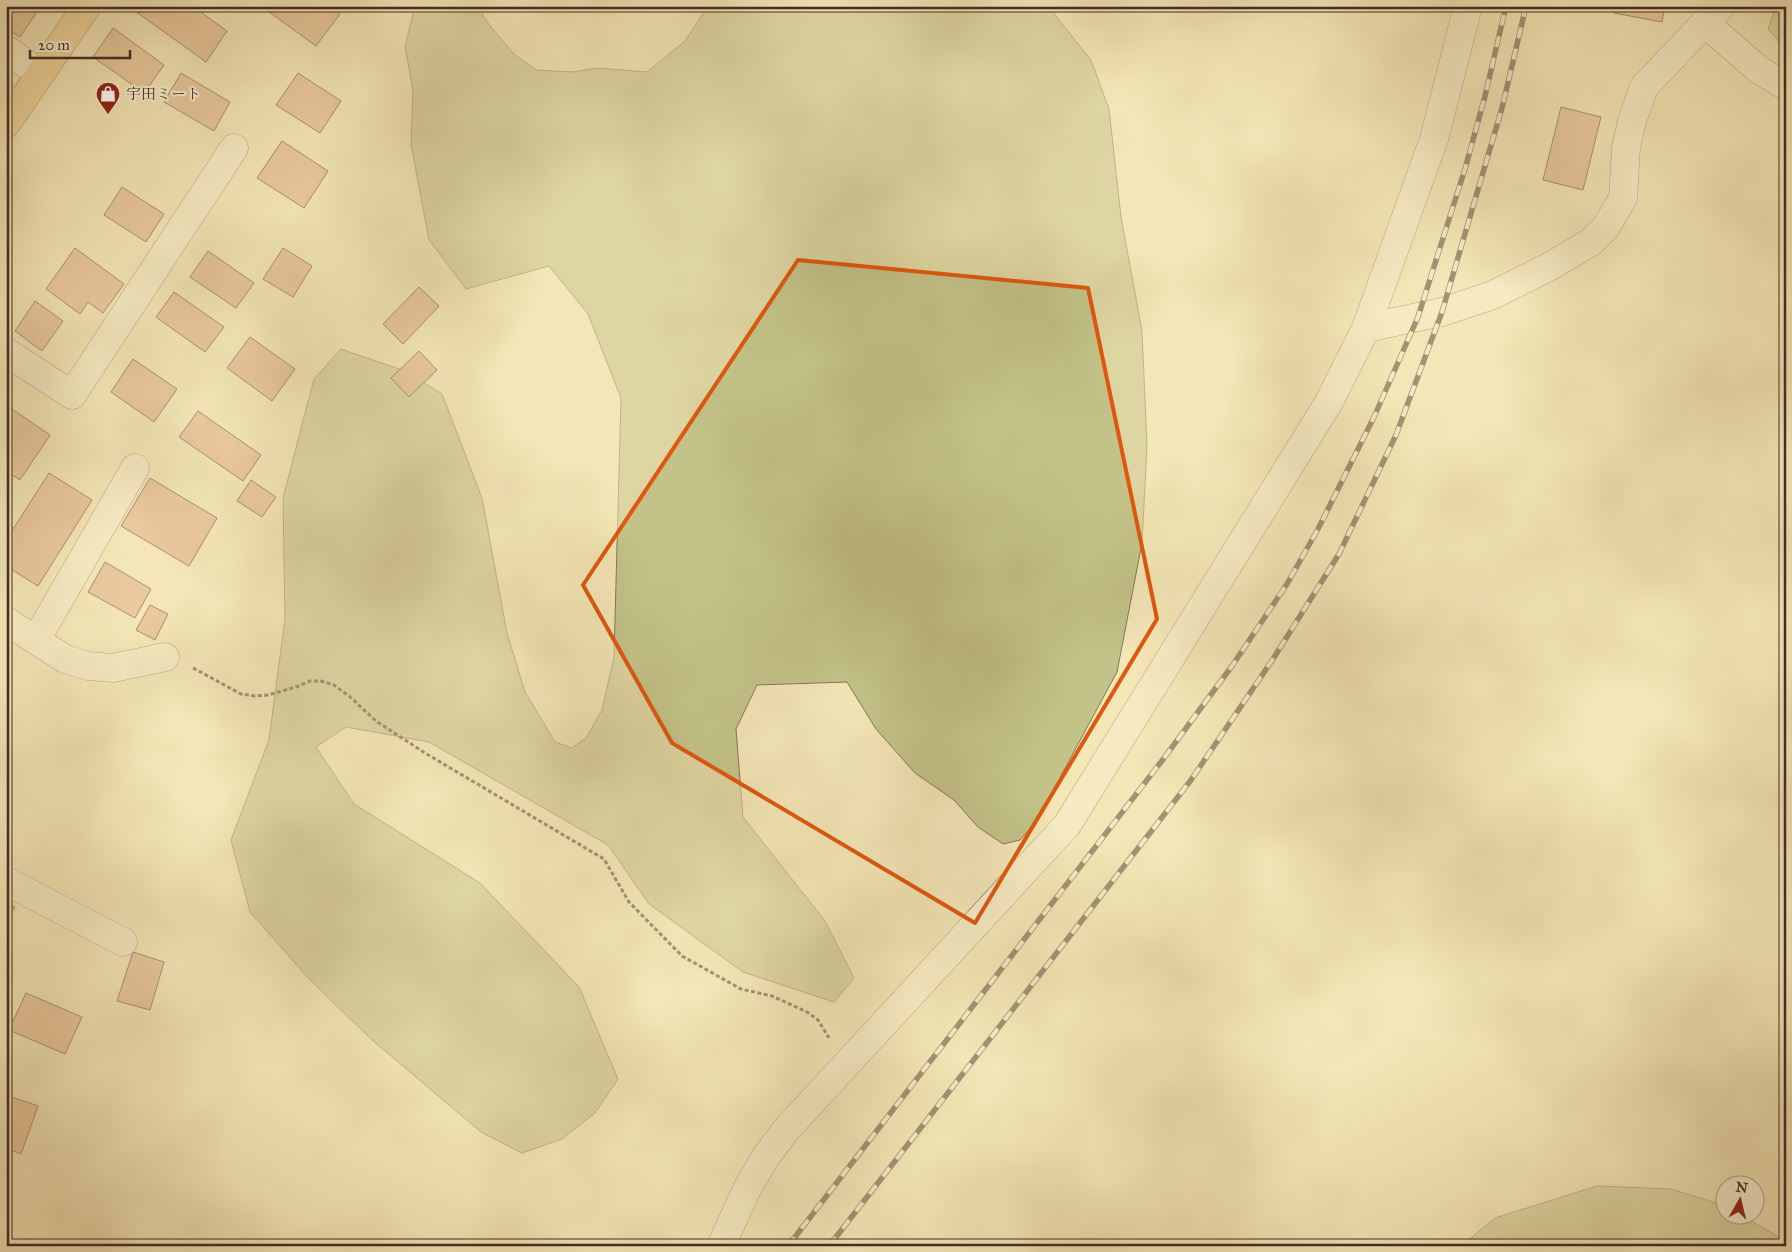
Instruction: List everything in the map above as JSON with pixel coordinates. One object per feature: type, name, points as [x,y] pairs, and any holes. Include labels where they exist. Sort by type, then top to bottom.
[{"type":"highway","points":[[6,124],[88,6]]},
{"type":"street","points":[[721,1246],[765,1158],[785,1131],[1067,826],[1329,402],[1366,328],[1434,139],[1468,6]]},
{"type":"street","points":[[1366,328],[1442,312],[1493,295],[1547,268],[1591,242],[1606,227],[1623,198],[1626,148],[1632,121],[1644,87],[1713,15],[1759,70],[1786,86]]},
{"type":"street","points":[[6,48],[40,74]]},
{"type":"street","points":[[6,352],[72,395],[234,148]]},
{"type":"street","points":[[36,640],[135,468]]},
{"type":"street","points":[[6,620],[65,659],[88,666],[113,668],[165,657]]},
{"type":"street","points":[[6,881],[124,942]]},
{"type":"path","points":[[165,657],[182,663],[241,694],[268,695],[296,688],[310,681],[321,681],[334,686],[349,696],[376,721],[416,747],[604,859],[629,902],[682,956],[741,989],[772,996],[807,1012],[818,1020],[843,1068]]},
{"type":"highlighted area","points":[[798,260],[1088,288],[1157,619],[975,923],[672,743],[583,585]]},
{"type":"green space","points":[[415,6],[477,6],[490,26],[514,54],[536,70],[573,72],[597,68],[647,72],[685,41],[708,6],[1048,6],[1091,60],[1109,109],[1121,217],[1142,331],[1147,446],[1142,543],[1117,672],[1036,822],[1020,840],[1003,844],[978,827],[954,800],[915,773],[876,729],[847,682],[757,685],[736,729],[743,817],[825,921],[854,978],[834,1002],[743,972],[649,904],[608,845],[429,742],[346,727],[316,747],[354,804],[480,883],[579,987],[618,1079],[595,1113],[562,1139],[522,1153],[481,1132],[372,1040],[310,980],[250,912],[231,840],[269,740],[285,619],[283,498],[314,379],[341,349],[405,371],[442,394],[482,498],[507,633],[525,692],[555,742],[572,748],[586,738],[602,710],[614,657],[621,398],[588,314],[549,266],[466,289],[429,240],[411,144],[413,90],[405,46]]},
{"type":"green space","points":[[1776,6],[1786,6],[1786,50],[1768,29]]},
{"type":"green space","points":[[1597,1186],[1671,1189],[1714,1202],[1714,1224],[1756,1224],[1776,1235],[1786,1246],[1461,1246],[1495,1218]]},
{"type":"building","points":[[6,6],[41,6],[20,37],[6,28]]},
{"type":"building","points":[[128,6],[192,6],[227,31],[206,62]]},
{"type":"building","points":[[261,6],[328,6],[340,14],[316,46]]},
{"type":"building","points":[[1615,6],[1665,6],[1662,22],[1614,13]]},
{"type":"building","points":[[113,28],[164,65],[144,93],[93,57]]},
{"type":"building","points":[[181,73],[230,102],[214,131],[164,102]]},
{"type":"building","points":[[298,73],[341,101],[320,133],[276,105]]},
{"type":"building","points":[[1561,107],[1601,117],[1583,190],[1543,180]]},
{"type":"building","points":[[282,141],[328,171],[304,208],[257,178]]},
{"type":"building","points":[[122,187],[164,214],[146,242],[104,215]]},
{"type":"building","points":[[75,248],[124,284],[103,313],[88,302],[80,314],[46,289]]},
{"type":"building","points":[[283,248],[312,266],[293,297],[263,279]]},
{"type":"building","points":[[208,251],[254,283],[236,308],[190,277]]},
{"type":"building","points":[[419,287],[439,306],[403,344],[383,324]]},
{"type":"building","points":[[174,292],[224,327],[205,352],[156,317]]},
{"type":"building","points":[[35,301],[63,321],[42,351],[15,331]]},
{"type":"building","points":[[250,337],[295,369],[272,401],[227,368]]},
{"type":"building","points":[[419,351],[437,370],[409,397],[391,378]]},
{"type":"building","points":[[133,359],[177,389],[154,422],[111,392]]},
{"type":"building","points":[[6,405],[50,435],[20,480],[6,471]]},
{"type":"building","points":[[198,411],[261,455],[243,481],[179,437]]},
{"type":"building","points":[[49,473],[92,500],[38,586],[6,566],[6,540]]},
{"type":"building","points":[[150,478],[217,518],[189,566],[121,526]]},
{"type":"building","points":[[251,480],[276,497],[262,517],[237,501]]},
{"type":"building","points":[[6,489],[13,494],[6,503]]},
{"type":"building","points":[[105,562],[151,589],[135,618],[88,592]]},
{"type":"building","points":[[150,605],[168,614],[155,640],[136,630]]},
{"type":"building","points":[[6,903],[15,907],[6,923]]},
{"type":"building","points":[[133,952],[164,962],[150,1010],[117,1001]]},
{"type":"building","points":[[26,993],[82,1017],[65,1054],[9,1030]]},
{"type":"building","points":[[6,1095],[38,1106],[21,1154],[6,1148]]},
{"type":"railway","points":[[788,1246],[1164,758],[1232,666],[1287,584],[1318,529],[1374,417],[1418,317],[1465,169],[1485,96],[1506,6]]},
{"type":"railway","points":[[829,1246],[1191,780],[1273,659],[1339,554],[1396,435],[1442,312],[1502,108],[1526,6]]},
{"type":"place","name":"宇田ミート","points":[[108,115]]}]
